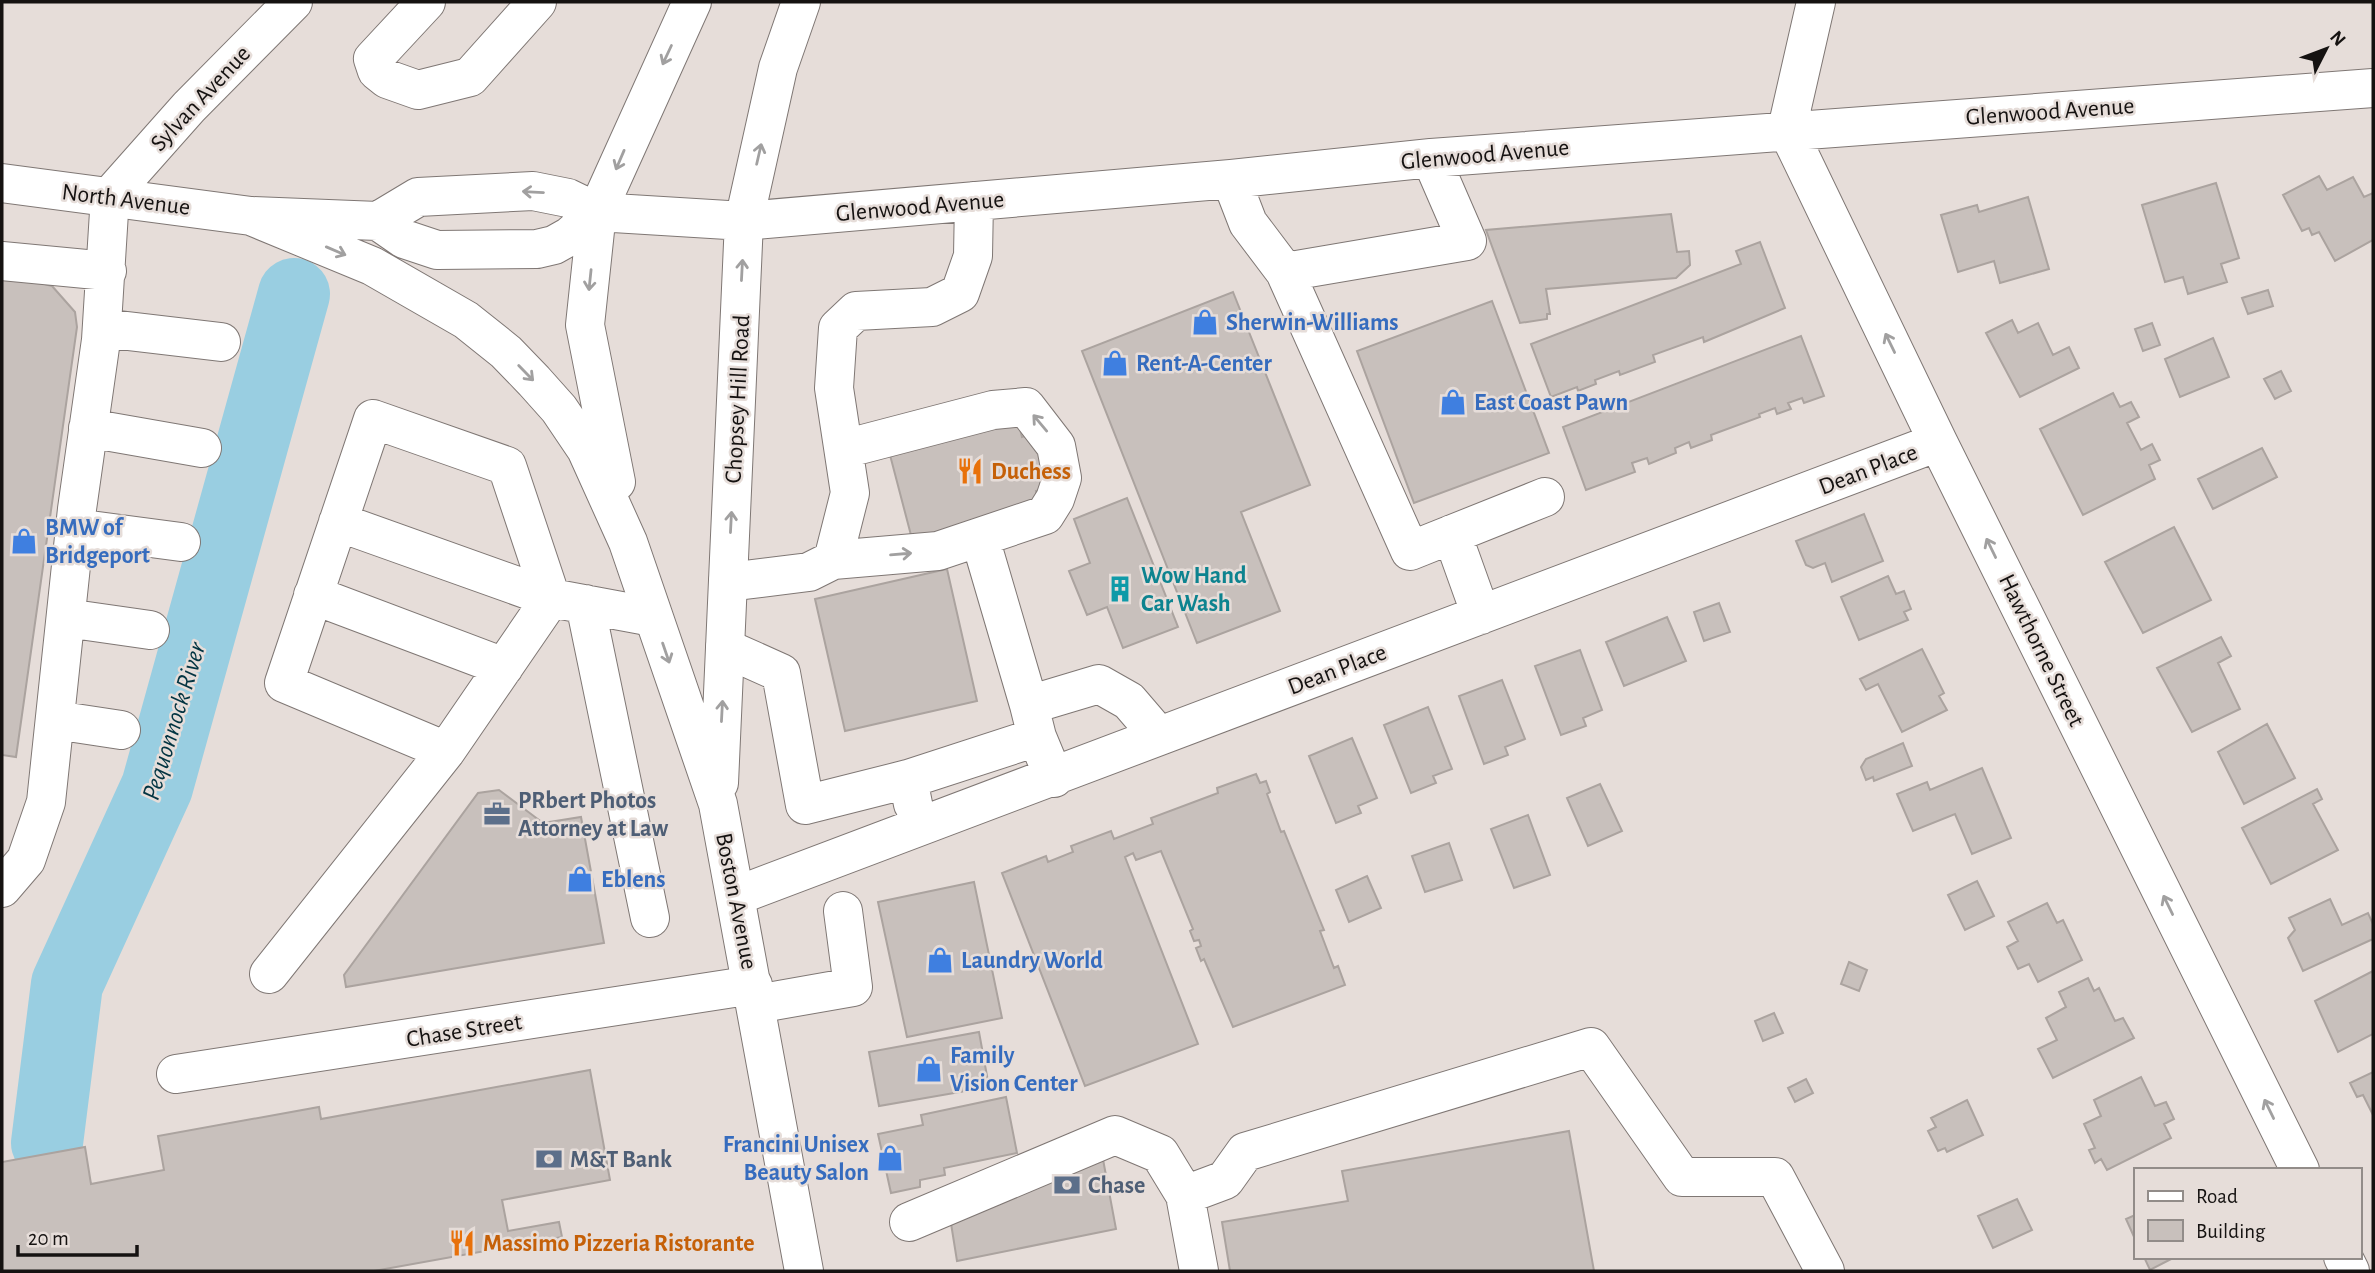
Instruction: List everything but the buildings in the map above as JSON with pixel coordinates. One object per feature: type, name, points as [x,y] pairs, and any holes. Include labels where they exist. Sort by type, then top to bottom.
[{"type":"street","name":"Sylvan Avenue","points":[[110,196],[189,107],[293,2]]},
{"type":"street","points":[[426,2],[373,59],[377,71],[387,79],[418,90],[470,77],[537,2]]},
{"type":"street","points":[[628,542],[585,325],[597,212],[692,2]]},
{"type":"street","name":"Chopsey Hill Road","points":[[718,804],[744,221],[778,68],[801,2]]},
{"type":"street","points":[[1787,129],[1813,15]]},
{"type":"street","name":"Glenwood Avenue","points":[[378,221],[418,197],[533,191],[568,198],[597,212],[744,221],[1231,179],[1431,158],[1787,129],[2373,88]]},
{"type":"street","name":"Hawthorne Street","points":[[1787,129],[1938,442],[2299,1168]]},
{"type":"street","points":[[1285,272],[1467,241],[1431,158]]},
{"type":"street","points":[[1231,179],[1248,223],[1285,272],[1410,551],[1545,497]]},
{"type":"street","name":"North Avenue","points":[[2,183],[251,216]]},
{"type":"street","points":[[10,868],[46,802],[75,528],[102,328],[110,196]]},
{"type":"street","points":[[833,560],[850,493],[834,388],[838,328],[856,312],[932,307],[960,293],[973,256],[974,201]]},
{"type":"street","points":[[251,216],[378,221],[404,239],[437,250],[537,248],[554,245],[570,236],[597,212]]},
{"type":"street","points":[[251,216],[372,266],[466,320],[506,352],[559,409],[586,449],[628,542]]},
{"type":"street","points":[[2,261],[107,271]]},
{"type":"street","points":[[102,328],[221,342]]},
{"type":"street","points":[[729,582],[809,572],[833,560],[938,551],[980,538],[1045,515],[1055,499],[1062,478],[1056,446],[1026,407],[993,410],[844,449]]},
{"type":"street","points":[[446,751],[284,683],[373,419],[507,466],[568,601],[650,918]]},
{"type":"street","points":[[88,428],[202,448]]},
{"type":"street","name":"Dean Place","points":[[737,896],[1938,442]]},
{"type":"street","points":[[338,522],[568,601],[653,617]]},
{"type":"street","points":[[75,528],[181,541]]},
{"type":"street","points":[[1452,534],[1481,615]]},
{"type":"street","points":[[980,538],[1033,721],[1054,778]]},
{"type":"street","name":"Boston Avenue","points":[[628,542],[718,804],[755,994],[803,1271]]},
{"type":"street","points":[[313,595],[504,667]]},
{"type":"street","points":[[269,974],[446,751],[504,667],[568,601]]},
{"type":"street","points":[[66,618],[150,630]]},
{"type":"street","points":[[725,648],[781,673],[805,805],[908,779],[1033,721],[1098,684],[1129,701],[1159,736]]},
{"type":"street","points":[[55,720],[121,730]]},
{"type":"street","points":[[908,779],[918,827]]},
{"type":"street","name":"Chase Street","points":[[176,1074],[755,994],[853,988],[844,911]]},
{"type":"street","points":[[1185,1195],[1225,1180],[1245,1152],[1591,1047],[1682,1177],[1775,1177],[1825,1271]]},
{"type":"street","points":[[909,1222],[1115,1135],[1160,1154],[1185,1195],[1199,1271]]},
{"type":"waterway","name":"Pequonnock River","points":[[47,1143],[67,984],[157,787],[294,294]]},
{"type":"place","name":"Sherwin-Williams","points":[[1205,322]]},
{"type":"place","name":"Rent-A-Center","points":[[1115,363]]},
{"type":"place","name":"East Coast Pawn","points":[[1453,402]]},
{"type":"place","name":"Duchess","points":[[970,471]]},
{"type":"place","name":"BMW of Bridgeport","points":[[24,541]]},
{"type":"place","name":"Wow Hand Car Wash","points":[[1120,589]]},
{"type":"place","name":"PRbert Photos Attorney at Law","points":[[497,814]]},
{"type":"place","name":"Eblens","points":[[580,879]]},
{"type":"place","name":"Laundry World","points":[[940,960]]},
{"type":"place","name":"Family Vision Center","points":[[929,1069]]},
{"type":"place","name":"Francini Unisex Beauty Salon","points":[[890,1158]]},
{"type":"place","name":"M&T Bank","points":[[549,1159]]},
{"type":"place","name":"Chase","points":[[1067,1185]]},
{"type":"place","name":"Massimo Pizzeria Ristorante","points":[[462,1243]]}]
